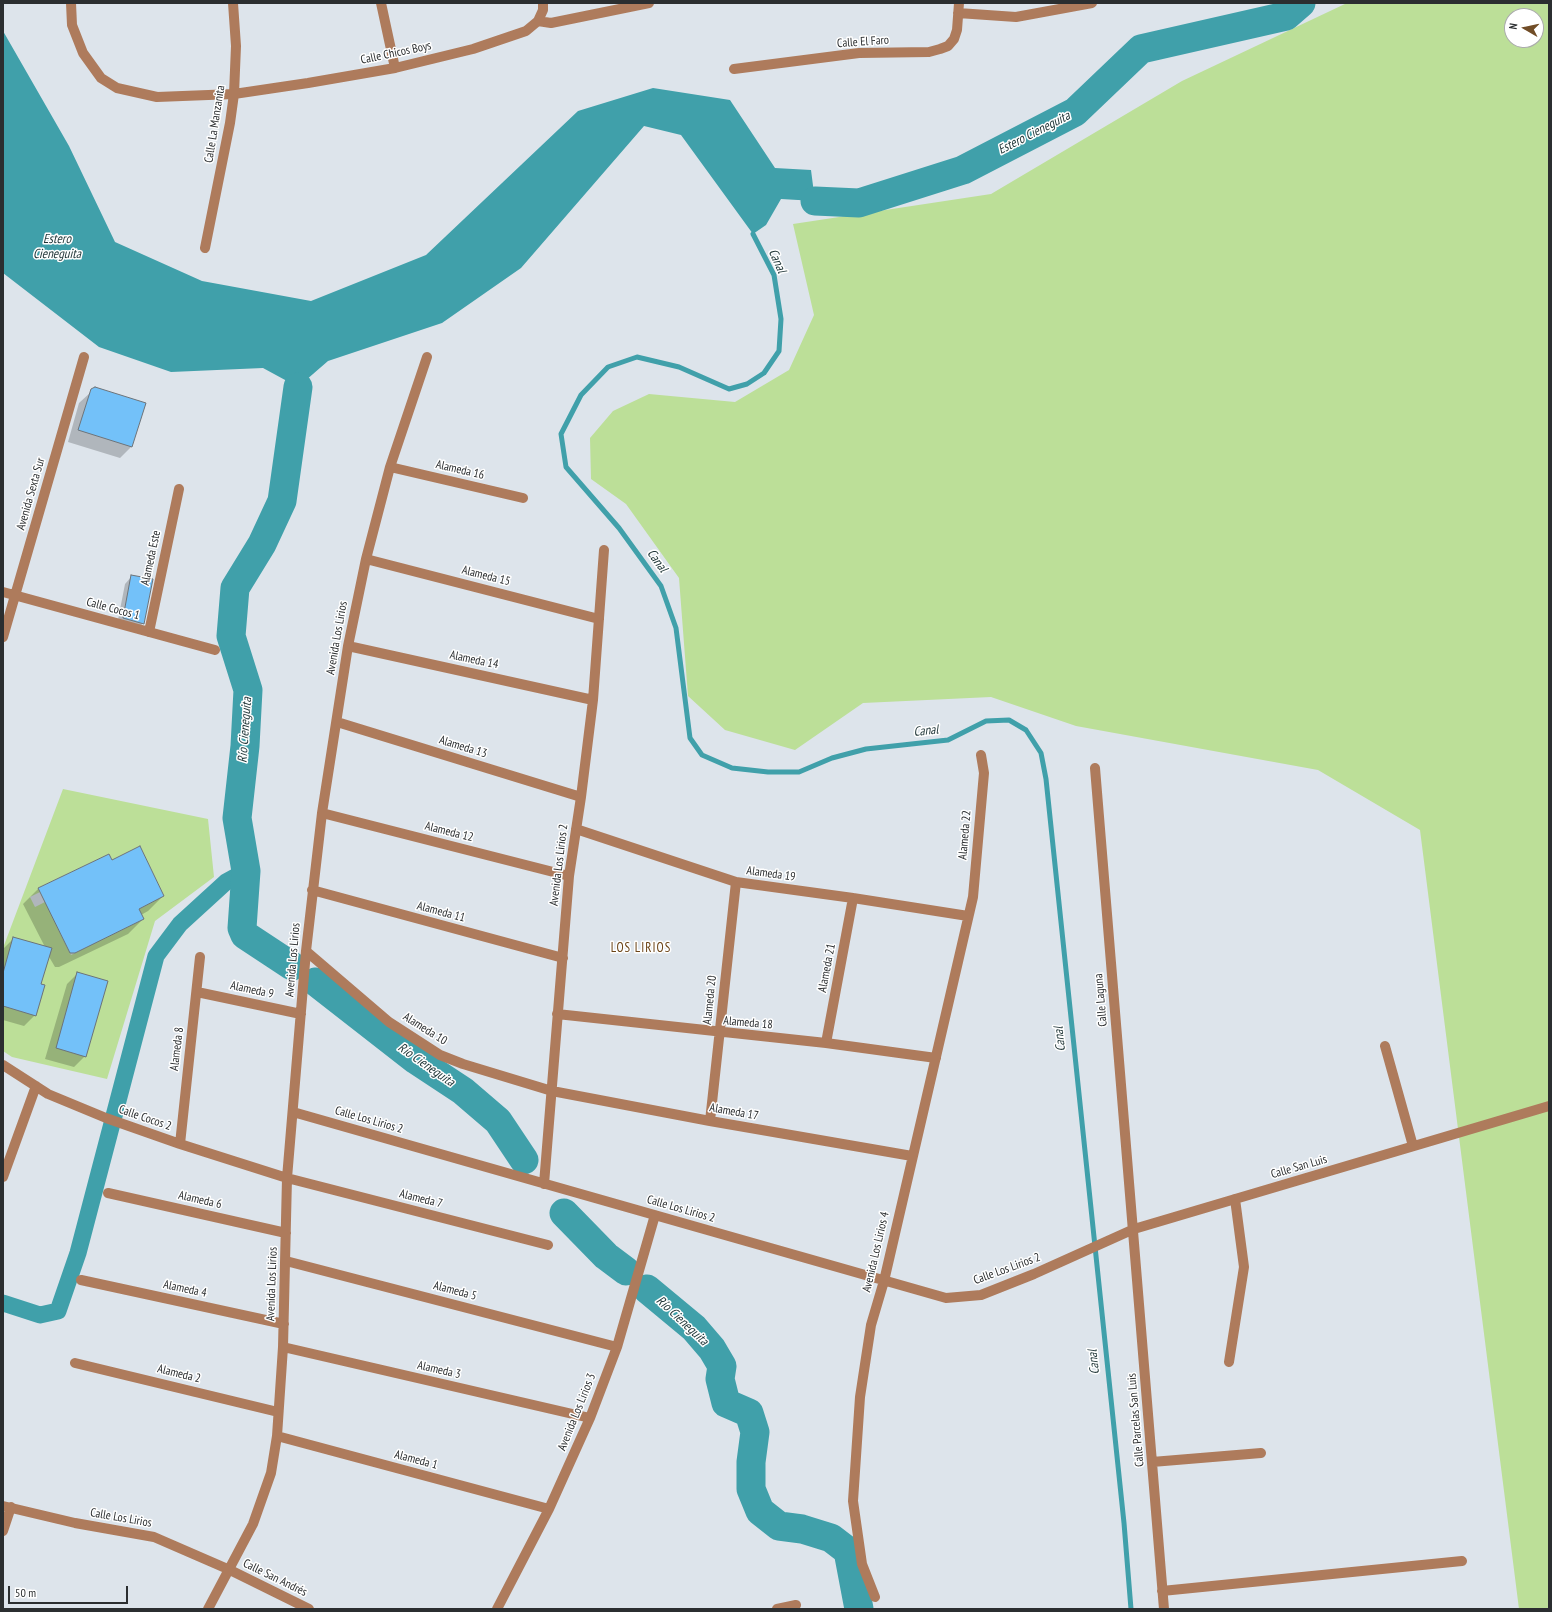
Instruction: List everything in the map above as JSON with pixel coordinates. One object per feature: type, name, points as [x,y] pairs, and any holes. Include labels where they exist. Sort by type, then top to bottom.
[{"type":"street","name":"Calle Chicos Boys","points":[[71,3],[72,25],[83,53],[101,78],[117,88],[158,97],[234,94],[395,68],[473,49],[526,31],[538,21]]},
{"type":"street","name":"Calle La Manzanita","points":[[205,248],[230,123],[234,94],[236,46],[233,3]]},
{"type":"street","points":[[381,3],[395,68]]},
{"type":"street","points":[[543,3],[543,10],[538,21],[551,23],[650,3]]},
{"type":"street","points":[[958,8],[1016,17],[1092,3]]},
{"type":"street","name":"Calle El Faro","points":[[734,69],[858,53],[929,52],[948,46],[954,39],[957,30],[958,8]]},
{"type":"street","name":"Avenida Sexta Sur","points":[[3,638],[84,357]]},
{"type":"street","name":"Avenida Los Lirios","points":[[208,1609],[253,1524],[271,1473],[277,1436],[283,1347],[287,1178],[306,951],[322,813],[348,646],[366,558],[390,467],[427,357]]},
{"type":"street","name":"Alameda 16","points":[[390,467],[523,498]]},
{"type":"street","name":"Alameda Este","points":[[149,632],[179,489]]},
{"type":"street","name":"Avenida Los Lirios 2","points":[[544,1184],[569,876],[581,798],[593,700],[604,550]]},
{"type":"street","name":"Alameda 15","points":[[366,558],[599,618]]},
{"type":"street","name":"Calle Cocos 1","points":[[3,592],[215,650]]},
{"type":"street","name":"Alameda 14","points":[[348,646],[593,700]]},
{"type":"street","name":"Alameda 13","points":[[337,722],[581,798]]},
{"type":"street","name":"Alameda 22","points":[[968,916],[972,897],[984,773],[981,755]]},
{"type":"street","name":"Calle Laguna","points":[[1095,768],[1134,1229]]},
{"type":"street","name":"Alameda 12","points":[[322,813],[569,876]]},
{"type":"street","name":"Alameda 19","points":[[576,829],[736,882],[968,916]]},
{"type":"street","name":"Alameda 20","points":[[710,1121],[736,882]]},
{"type":"street","name":"Alameda 11","points":[[312,890],[563,958]]},
{"type":"street","name":"Alameda 21","points":[[826,1043],[853,898]]},
{"type":"street","name":"Avenida Los Lirios 4","points":[[875,1597],[862,1564],[853,1501],[860,1397],[872,1325],[884,1281],[968,916]]},
{"type":"street","name":"Alameda 10","points":[[306,951],[389,1022],[440,1055],[462,1064],[552,1090]]},
{"type":"street","name":"Alameda 8","points":[[180,1144],[200,957]]},
{"type":"street","name":"Alameda 9","points":[[197,992],[301,1014]]},
{"type":"street","name":"Alameda 18","points":[[557,1014],[719,1033],[826,1043],[936,1058]]},
{"type":"street","points":[[1385,1046],[1414,1146]]},
{"type":"street","name":"Calle Cocos 2","points":[[3,1065],[48,1094],[106,1118],[180,1144],[287,1178]]},
{"type":"street","points":[[3,1177],[36,1086]]},
{"type":"street","name":"Alameda 17","points":[[552,1090],[710,1121],[912,1156]]},
{"type":"street","name":"Calle San Luis","points":[[1060,1263],[1134,1229],[1549,1106]]},
{"type":"street","name":"Calle Los Lirios 2","points":[[293,1112],[946,1298],[981,1295],[1060,1263]]},
{"type":"street","name":"Alameda 7","points":[[287,1178],[548,1245]]},
{"type":"street","name":"Alameda 6","points":[[108,1193],[286,1233]]},
{"type":"street","points":[[1229,1362],[1244,1267],[1236,1199]]},
{"type":"street","name":"Avenida Los Lirios 3","points":[[497,1609],[549,1509],[590,1418],[617,1347],[655,1215]]},
{"type":"street","name":"Calle Parcelas San Luis","points":[[1134,1229],[1164,1609]]},
{"type":"street","name":"Alameda 5","points":[[286,1261],[617,1347]]},
{"type":"street","name":"Alameda 4","points":[[81,1280],[284,1324]]},
{"type":"street","name":"Alameda 3","points":[[283,1347],[590,1418]]},
{"type":"street","name":"Alameda 2","points":[[75,1363],[278,1412]]},
{"type":"street","name":"Alameda 1","points":[[277,1436],[549,1509]]},
{"type":"street","points":[[1152,1462],[1261,1453]]},
{"type":"street","points":[[3,1531],[7,1507]]},
{"type":"street","name":"Calle Los Lirios","points":[[7,1507],[74,1523],[154,1537],[230,1570]]},
{"type":"street","points":[[1162,1591],[1462,1561]]},
{"type":"street","name":"Calle San Andrés","points":[[230,1570],[309,1609]]},
{"type":"street","points":[[777,1609],[796,1605]]},
{"type":"green space","points":[[1347,3],[1549,3],[1549,1609],[1519,1609],[1420,830],[1318,770],[1076,726],[991,697],[863,703],[795,750],[725,730],[688,696],[679,578],[626,504],[591,479],[590,438],[613,411],[649,394],[735,402],[789,370],[814,315],[793,224],[991,194],[1182,81]]},
{"type":"green space","points":[[63,789],[208,819],[214,877],[155,921],[107,1079],[12,1057],[3,1051],[3,948]],"holes":[[[140,846],[164,896],[139,909],[144,919],[71,955],[45,902],[35,907],[30,897],[40,892],[38,888],[109,854],[112,860]]]},
{"type":"water","name":"Estero Cieneguita","points":[[3,31],[69,146],[115,242],[202,281],[311,301],[426,255],[578,111],[653,88],[730,100],[775,168],[811,170],[815,201],[781,199],[766,225],[753,234],[681,135],[644,126],[521,268],[442,323],[328,361],[298,387],[263,368],[171,372],[99,347],[3,273]]},
{"type":"building","points":[[95,387],[146,403],[132,447],[78,430],[91,389]]},
{"type":"building","points":[[131,575],[153,579],[144,624],[123,618]]},
{"type":"building","points":[[140,846],[164,896],[139,909],[144,919],[75,953],[70,953],[38,888],[109,854],[112,860]]},
{"type":"building","points":[[13,937],[52,948],[41,984],[45,985],[36,1016],[3,1006],[3,973]]},
{"type":"building","points":[[77,972],[108,981],[86,1057],[56,1048]]},
{"type":"waterway","name":"Estero Cieneguita","points":[[815,201],[859,203],[963,170],[1075,112],[1141,49],[1286,16],[1301,3]]},
{"type":"waterway","name":"Canal","points":[[753,234],[774,275],[781,319],[779,351],[764,373],[747,384],[729,389],[679,367],[637,357],[608,367],[581,395],[561,434],[566,467],[619,528],[661,586],[676,628],[690,738],[702,755],[732,768],[768,772],[799,772],[832,758],[866,749],[948,740],[986,721],[1009,720],[1026,730],[1041,753],[1046,779],[1124,1523],[1131,1609]]},
{"type":"waterway","name":"Río Cieneguita","points":[[292,966],[245,935],[242,928],[246,871],[237,818],[245,746],[248,690],[231,636],[235,588],[262,544],[282,501],[298,387]]},
{"type":"waterway","points":[[3,1303],[40,1315],[58,1311],[78,1253],[156,956],[180,924],[226,882],[246,871]]},
{"type":"waterway","name":"Río Cieneguita","points":[[316,982],[416,1060],[463,1091],[498,1121],[524,1160]]},
{"type":"waterway","name":"Río Cieneguita","points":[[564,1213],[606,1256],[626,1271]]},
{"type":"waterway","name":"Río Cieneguita","points":[[647,1289],[694,1328],[712,1349],[722,1366],[720,1379],[726,1403],[749,1413],[755,1432],[751,1462],[751,1489],[760,1511],[779,1526],[802,1529],[831,1538],[848,1551],[859,1609]]},
{"type":"district","name":"LOS LIRIOS","points":[[641,948]]}]
